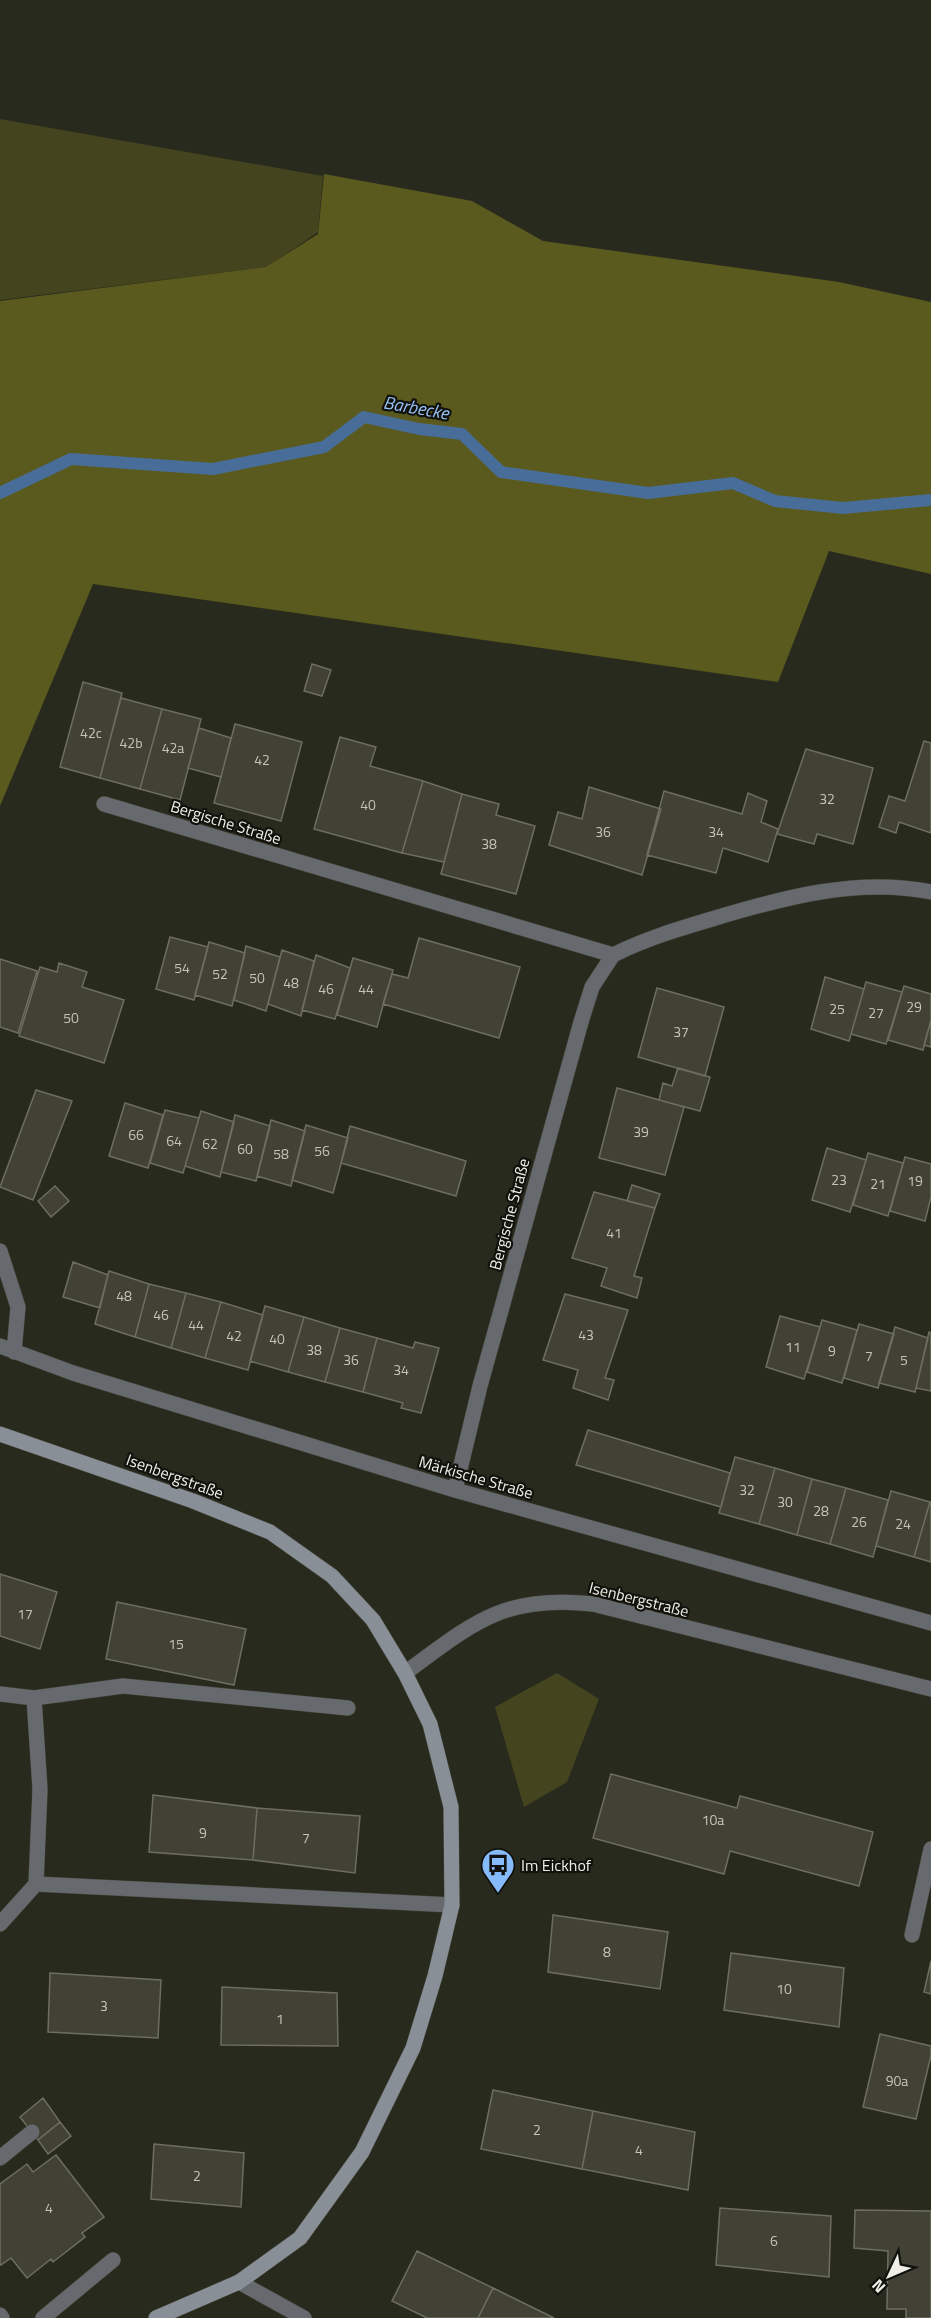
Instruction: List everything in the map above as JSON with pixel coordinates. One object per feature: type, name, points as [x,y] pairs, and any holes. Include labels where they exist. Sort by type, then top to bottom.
[{"type":"main road","name":"Isenbergstraße","points":[[0,1434],[194,1500],[270,1532],[332,1576],[373,1620],[405,1673]]},
{"type":"main road","points":[[156,2318],[239,2282],[300,2238],[362,2152],[413,2048],[435,1976],[452,1905],[451,1807],[430,1724],[405,1673]]},
{"type":"street","name":"Bergische Straße","points":[[104,804],[404,895],[613,955],[592,987],[581,1022],[486,1364],[455,1490]]},
{"type":"street","points":[[613,955],[637,943],[668,932],[762,904],[811,894],[864,886],[907,887],[931,892]]},
{"type":"street","name":"Märkische Straße","points":[[0,1251],[18,1307],[7,1349],[94,1380],[455,1490],[931,1623]]},
{"type":"street","name":"Isenbergstraße","points":[[405,1673],[469,1626],[494,1613],[522,1605],[571,1602],[593,1604],[931,1689]]},
{"type":"street","points":[[0,1694],[34,1698],[123,1686],[348,1708]]},
{"type":"street","points":[[0,1924],[36,1884],[40,1789],[34,1698]]},
{"type":"street","points":[[912,1935],[931,1849]]},
{"type":"street","points":[[36,1884],[452,1905]]},
{"type":"street","points":[[0,2158],[32,2132]]},
{"type":"street","points":[[43,2318],[113,2260]]},
{"type":"street","points":[[239,2282],[304,2318]]},
{"type":"shaded area","points":[[0,119],[323,176],[318,232],[267,267],[0,300]]},
{"type":"shaded area","points":[[324,174],[472,201],[543,241],[839,282],[931,302],[931,574],[829,551],[778,682],[93,584],[0,806],[0,301],[266,267],[318,234]]},
{"type":"shaded area","points":[[557,1673],[599,1699],[567,1782],[524,1807],[495,1707]]},
{"type":"building","points":[[312,664],[331,670],[322,696],[304,691]]},
{"type":"building","points":[[83,682],[122,693],[100,778],[60,767]]},
{"type":"building","points":[[121,698],[162,709],[140,789],[100,778]]},
{"type":"building","points":[[162,709],[201,719],[180,800],[140,789]]},
{"type":"building","points":[[235,724],[302,742],[281,821],[214,803]]},
{"type":"building","points":[[199,728],[231,738],[221,777],[188,768]]},
{"type":"building","points":[[340,737],[376,747],[370,766],[423,781],[402,853],[314,829]]},
{"type":"building","points":[[924,741],[931,743],[931,833],[899,822],[896,833],[879,827],[889,796],[905,801]]},
{"type":"building","points":[[806,749],[873,768],[853,844],[817,834],[814,844],[777,834]]},
{"type":"building","points":[[423,781],[462,794],[444,862],[402,853]]},
{"type":"building","points":[[589,787],[661,809],[642,875],[549,845],[558,812],[582,819]]},
{"type":"building","points":[[664,791],[742,814],[748,793],[767,801],[761,822],[778,829],[768,862],[723,848],[716,873],[647,855]]},
{"type":"building","points":[[462,794],[499,804],[496,815],[535,826],[516,894],[441,874]]},
{"type":"building","points":[[170,937],[208,947],[194,1000],[156,989]]},
{"type":"building","points":[[419,938],[520,967],[499,1038],[383,1004],[392,974],[408,978]]},
{"type":"building","points":[[209,942],[245,953],[232,1006],[195,995]]},
{"type":"building","points":[[246,946],[280,957],[266,1011],[234,1000]]},
{"type":"building","points":[[282,950],[314,961],[301,1016],[268,1004]]},
{"type":"building","points":[[316,955],[350,968],[335,1019],[302,1010]]},
{"type":"building","points":[[353,958],[393,970],[377,1027],[337,1015]]},
{"type":"building","points":[[0,959],[37,971],[18,1033],[0,1027]]},
{"type":"building","points":[[59,963],[87,972],[82,987],[124,1000],[104,1063],[19,1036],[40,967],[57,972]]},
{"type":"building","points":[[825,977],[864,989],[849,1041],[811,1029]]},
{"type":"building","points":[[866,982],[902,992],[886,1044],[851,1034]]},
{"type":"building","points":[[904,986],[931,994],[931,1020],[923,1050],[888,1040]]},
{"type":"building","points":[[657,988],[724,1007],[705,1076],[638,1057]]},
{"type":"building","points":[[931,1020],[931,1047],[924,1045]]},
{"type":"building","points":[[678,1068],[710,1077],[700,1111],[659,1100],[663,1083],[672,1086]]},
{"type":"building","points":[[617,1088],[684,1107],[665,1175],[599,1158]]},
{"type":"building","points":[[36,1090],[72,1101],[33,1200],[0,1187]]},
{"type":"building","points":[[125,1103],[163,1115],[148,1168],[109,1156]]},
{"type":"building","points":[[165,1110],[199,1118],[183,1173],[150,1163]]},
{"type":"building","points":[[201,1111],[234,1122],[220,1177],[185,1166]]},
{"type":"building","points":[[235,1115],[270,1126],[256,1181],[221,1172]]},
{"type":"building","points":[[271,1120],[305,1131],[291,1186],[257,1176]]},
{"type":"building","points":[[306,1125],[348,1138],[333,1193],[292,1180]]},
{"type":"building","points":[[350,1126],[466,1161],[456,1196],[341,1163]]},
{"type":"building","points":[[827,1148],[866,1160],[850,1212],[812,1200]]},
{"type":"building","points":[[868,1153],[903,1163],[888,1216],[853,1205]]},
{"type":"building","points":[[905,1157],[931,1164],[931,1197],[925,1221],[890,1211]]},
{"type":"building","points":[[632,1185],[660,1194],[655,1208],[627,1201]]},
{"type":"building","points":[[55,1186],[69,1201],[51,1217],[38,1201]]},
{"type":"building","points":[[594,1192],[655,1208],[634,1276],[642,1278],[637,1298],[601,1286],[607,1268],[572,1258]]},
{"type":"building","points":[[73,1262],[108,1275],[100,1308],[63,1297]]},
{"type":"building","points":[[109,1271],[149,1284],[135,1337],[95,1324]]},
{"type":"building","points":[[149,1284],[186,1293],[171,1348],[135,1337]]},
{"type":"building","points":[[186,1293],[221,1302],[205,1358],[171,1348]]},
{"type":"building","points":[[565,1294],[628,1310],[605,1378],[614,1380],[608,1400],[573,1388],[578,1370],[543,1360]]},
{"type":"building","points":[[221,1302],[263,1315],[248,1370],[205,1358]]},
{"type":"building","points":[[265,1306],[304,1317],[288,1372],[250,1361]]},
{"type":"building","points":[[780,1316],[820,1327],[804,1379],[766,1367]]},
{"type":"building","points":[[304,1317],[340,1328],[325,1382],[288,1372]]},
{"type":"building","points":[[822,1320],[857,1330],[842,1383],[807,1372]]},
{"type":"building","points":[[859,1324],[894,1334],[878,1388],[844,1378]]},
{"type":"building","points":[[895,1327],[928,1338],[915,1392],[879,1383]]},
{"type":"building","points":[[340,1328],[377,1338],[363,1392],[325,1382]]},
{"type":"building","points":[[929,1332],[931,1333],[931,1391],[916,1388]]},
{"type":"building","points":[[377,1338],[413,1348],[415,1342],[439,1348],[421,1413],[401,1408],[403,1403],[363,1392]]},
{"type":"building","points":[[588,1430],[730,1473],[721,1507],[576,1465]]},
{"type":"building","points":[[735,1457],[775,1468],[759,1524],[719,1513]]},
{"type":"building","points":[[775,1468],[812,1479],[797,1535],[759,1524]]},
{"type":"building","points":[[812,1479],[846,1488],[830,1544],[797,1535]]},
{"type":"building","points":[[846,1488],[888,1500],[873,1557],[830,1544]]},
{"type":"building","points":[[891,1491],[930,1502],[914,1557],[876,1546]]},
{"type":"building","points":[[931,1503],[931,1562],[914,1557]]},
{"type":"building","points":[[0,1574],[57,1592],[40,1649],[0,1636]]},
{"type":"building","points":[[117,1602],[246,1629],[234,1685],[106,1659]]},
{"type":"building","points":[[611,1774],[737,1808],[740,1796],[873,1832],[859,1886],[730,1851],[724,1874],[593,1838]]},
{"type":"building","points":[[153,1795],[257,1808],[253,1860],[149,1852]]},
{"type":"building","points":[[257,1808],[360,1816],[355,1873],[253,1860]]},
{"type":"building","points":[[553,1915],[668,1932],[660,1989],[548,1972]]},
{"type":"building","points":[[731,1953],[844,1968],[839,2027],[724,2010]]},
{"type":"building","points":[[931,1961],[931,1994],[924,1992]]},
{"type":"building","points":[[50,1973],[161,1980],[158,2038],[48,2032]]},
{"type":"building","points":[[222,1987],[337,1993],[338,2046],[221,2045]]},
{"type":"building","points":[[880,2034],[931,2046],[931,2055],[916,2119],[863,2107]]},
{"type":"building","points":[[493,2090],[593,2111],[582,2169],[481,2149]]},
{"type":"building","points":[[43,2098],[60,2122],[38,2140],[20,2117]]},
{"type":"building","points":[[593,2111],[695,2132],[688,2190],[582,2169]]},
{"type":"building","points":[[60,2122],[71,2136],[48,2154],[38,2140]]},
{"type":"building","points":[[154,2144],[244,2153],[241,2207],[151,2199]]},
{"type":"building","points":[[56,2155],[104,2217],[82,2233],[85,2237],[53,2262],[51,2259],[27,2278],[11,2258],[1,2265],[0,2263],[0,2184],[27,2164],[33,2172]]},
{"type":"building","points":[[720,2208],[831,2216],[829,2277],[716,2265]]},
{"type":"building","points":[[855,2210],[931,2211],[931,2318],[906,2318],[906,2309],[887,2309],[888,2251],[854,2248]]},
{"type":"building","points":[[417,2251],[493,2288],[478,2318],[427,2318],[392,2301]]},
{"type":"building","points":[[493,2288],[554,2318],[478,2318]]},
{"type":"waterway","name":"Barbecke","points":[[0,493],[71,459],[213,469],[324,447],[364,417],[419,429],[462,434],[501,472],[648,493],[733,483],[775,501],[843,508],[931,500]]},
{"type":"place","name":"Im Eickhof","points":[[498,1894]]}]
